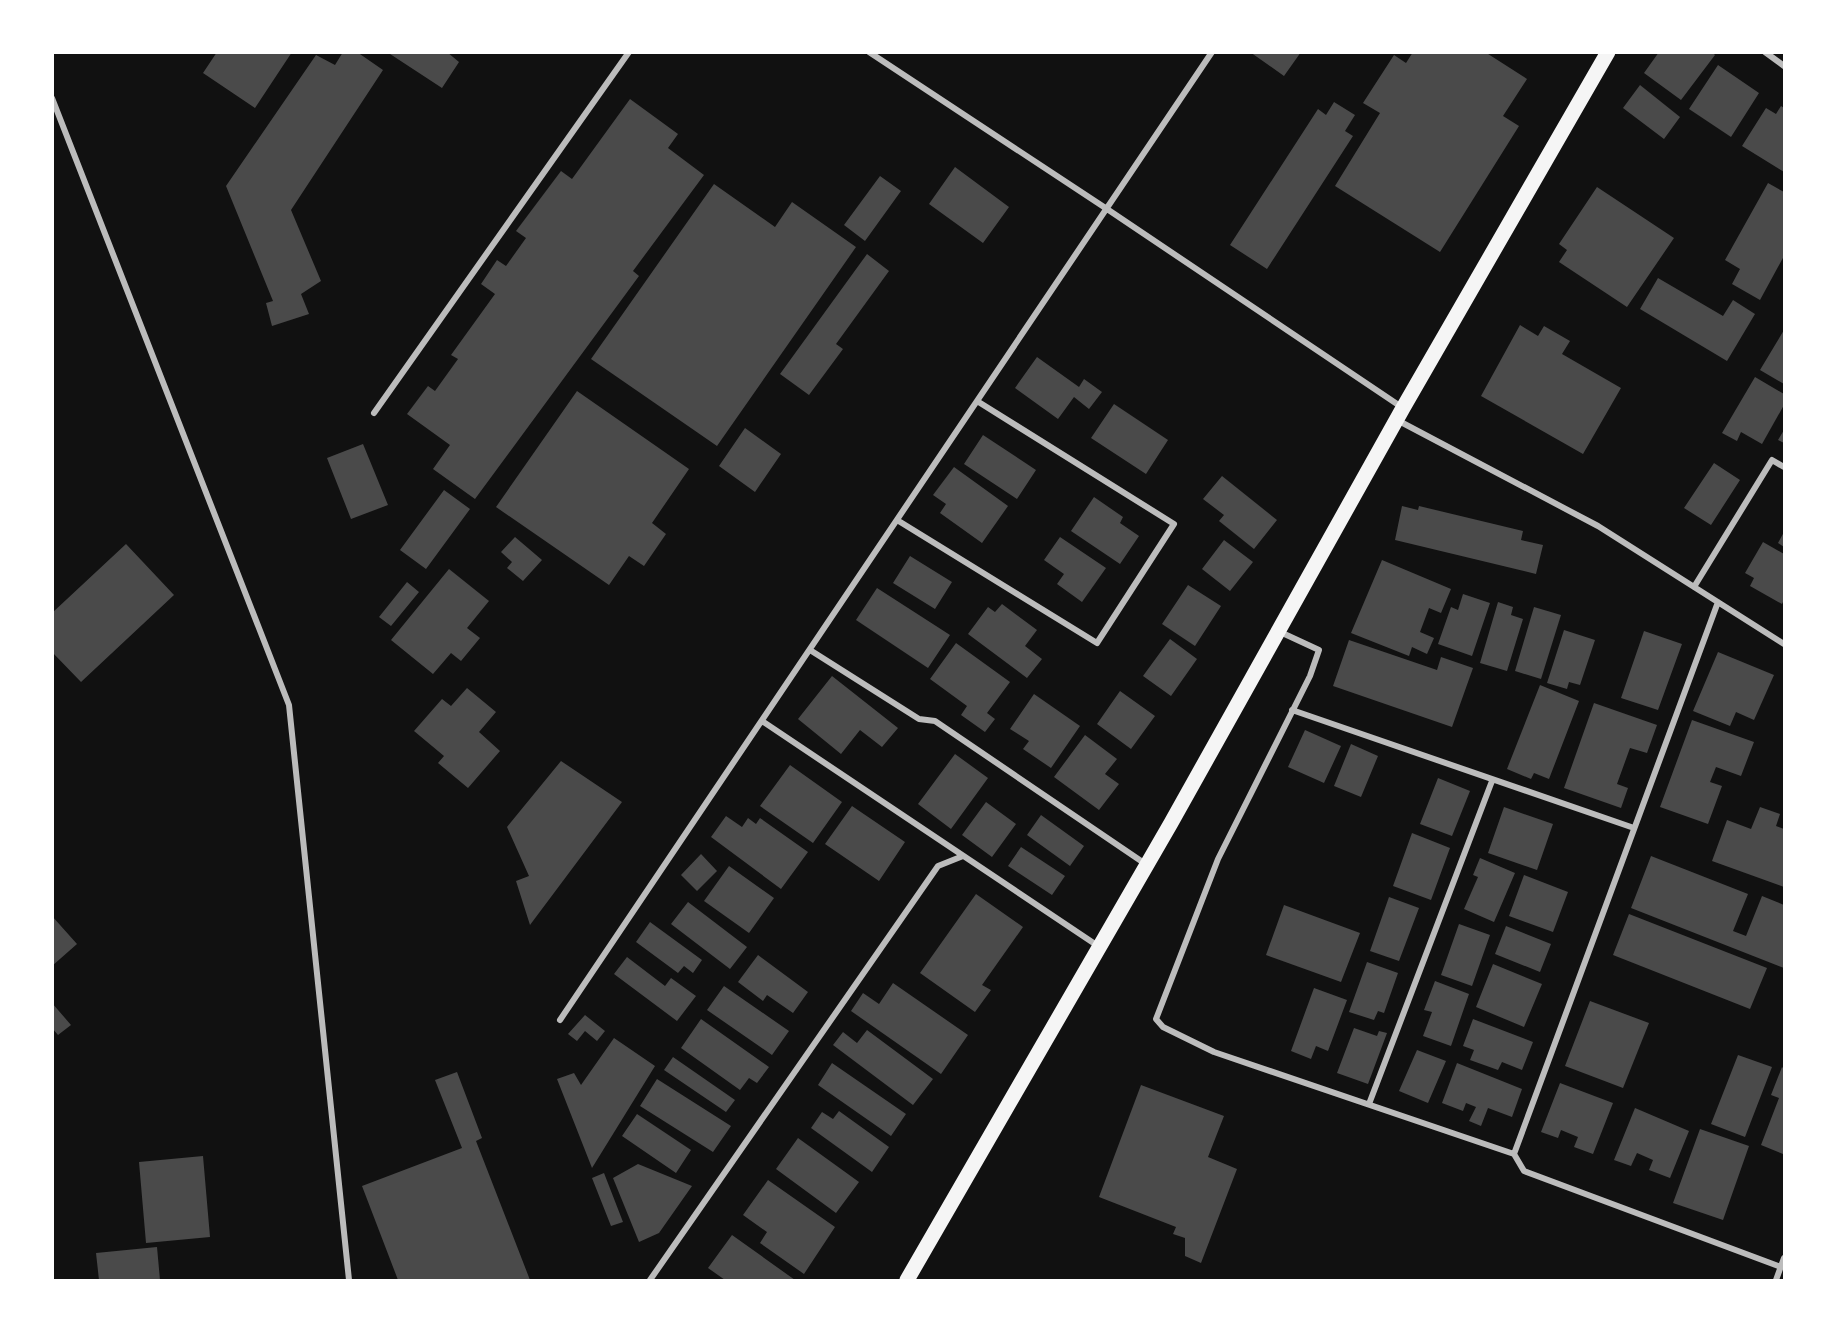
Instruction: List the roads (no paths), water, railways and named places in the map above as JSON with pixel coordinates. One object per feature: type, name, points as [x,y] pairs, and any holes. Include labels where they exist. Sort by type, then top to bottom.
[{"type":"main road","points":[[907,1281],[1147,865],[1399,414],[1608,52]]},
{"type":"street","points":[[374,413],[629,52]]},
{"type":"street","points":[[869,52],[1107,209],[1399,414],[1598,526],[1785,644]]},
{"type":"street","points":[[560,1020],[1212,52]]},
{"type":"street","points":[[1765,52],[1785,66]]},
{"type":"street","points":[[52,99],[289,705],[349,1281]]},
{"type":"street","points":[[897,520],[1097,643],[1174,524],[977,401]]},
{"type":"street","points":[[1695,587],[1772,460],[1785,467]]},
{"type":"street","points":[[1514,1154],[1718,602]]},
{"type":"street","points":[[1278,631],[1319,650],[1310,676],[1218,859],[1156,1018],[1163,1027],[1214,1052],[1514,1154],[1524,1171],[1781,1267]]},
{"type":"street","points":[[810,650],[919,719],[934,722],[1147,865]]},
{"type":"street","points":[[1292,710],[1492,781],[1634,828]]},
{"type":"street","points":[[762,722],[1099,947]]},
{"type":"street","points":[[1369,1104],[1492,781]]},
{"type":"street","points":[[650,1281],[938,866],[963,856]]},
{"type":"street","points":[[1776,1281],[1785,1258]]}]
